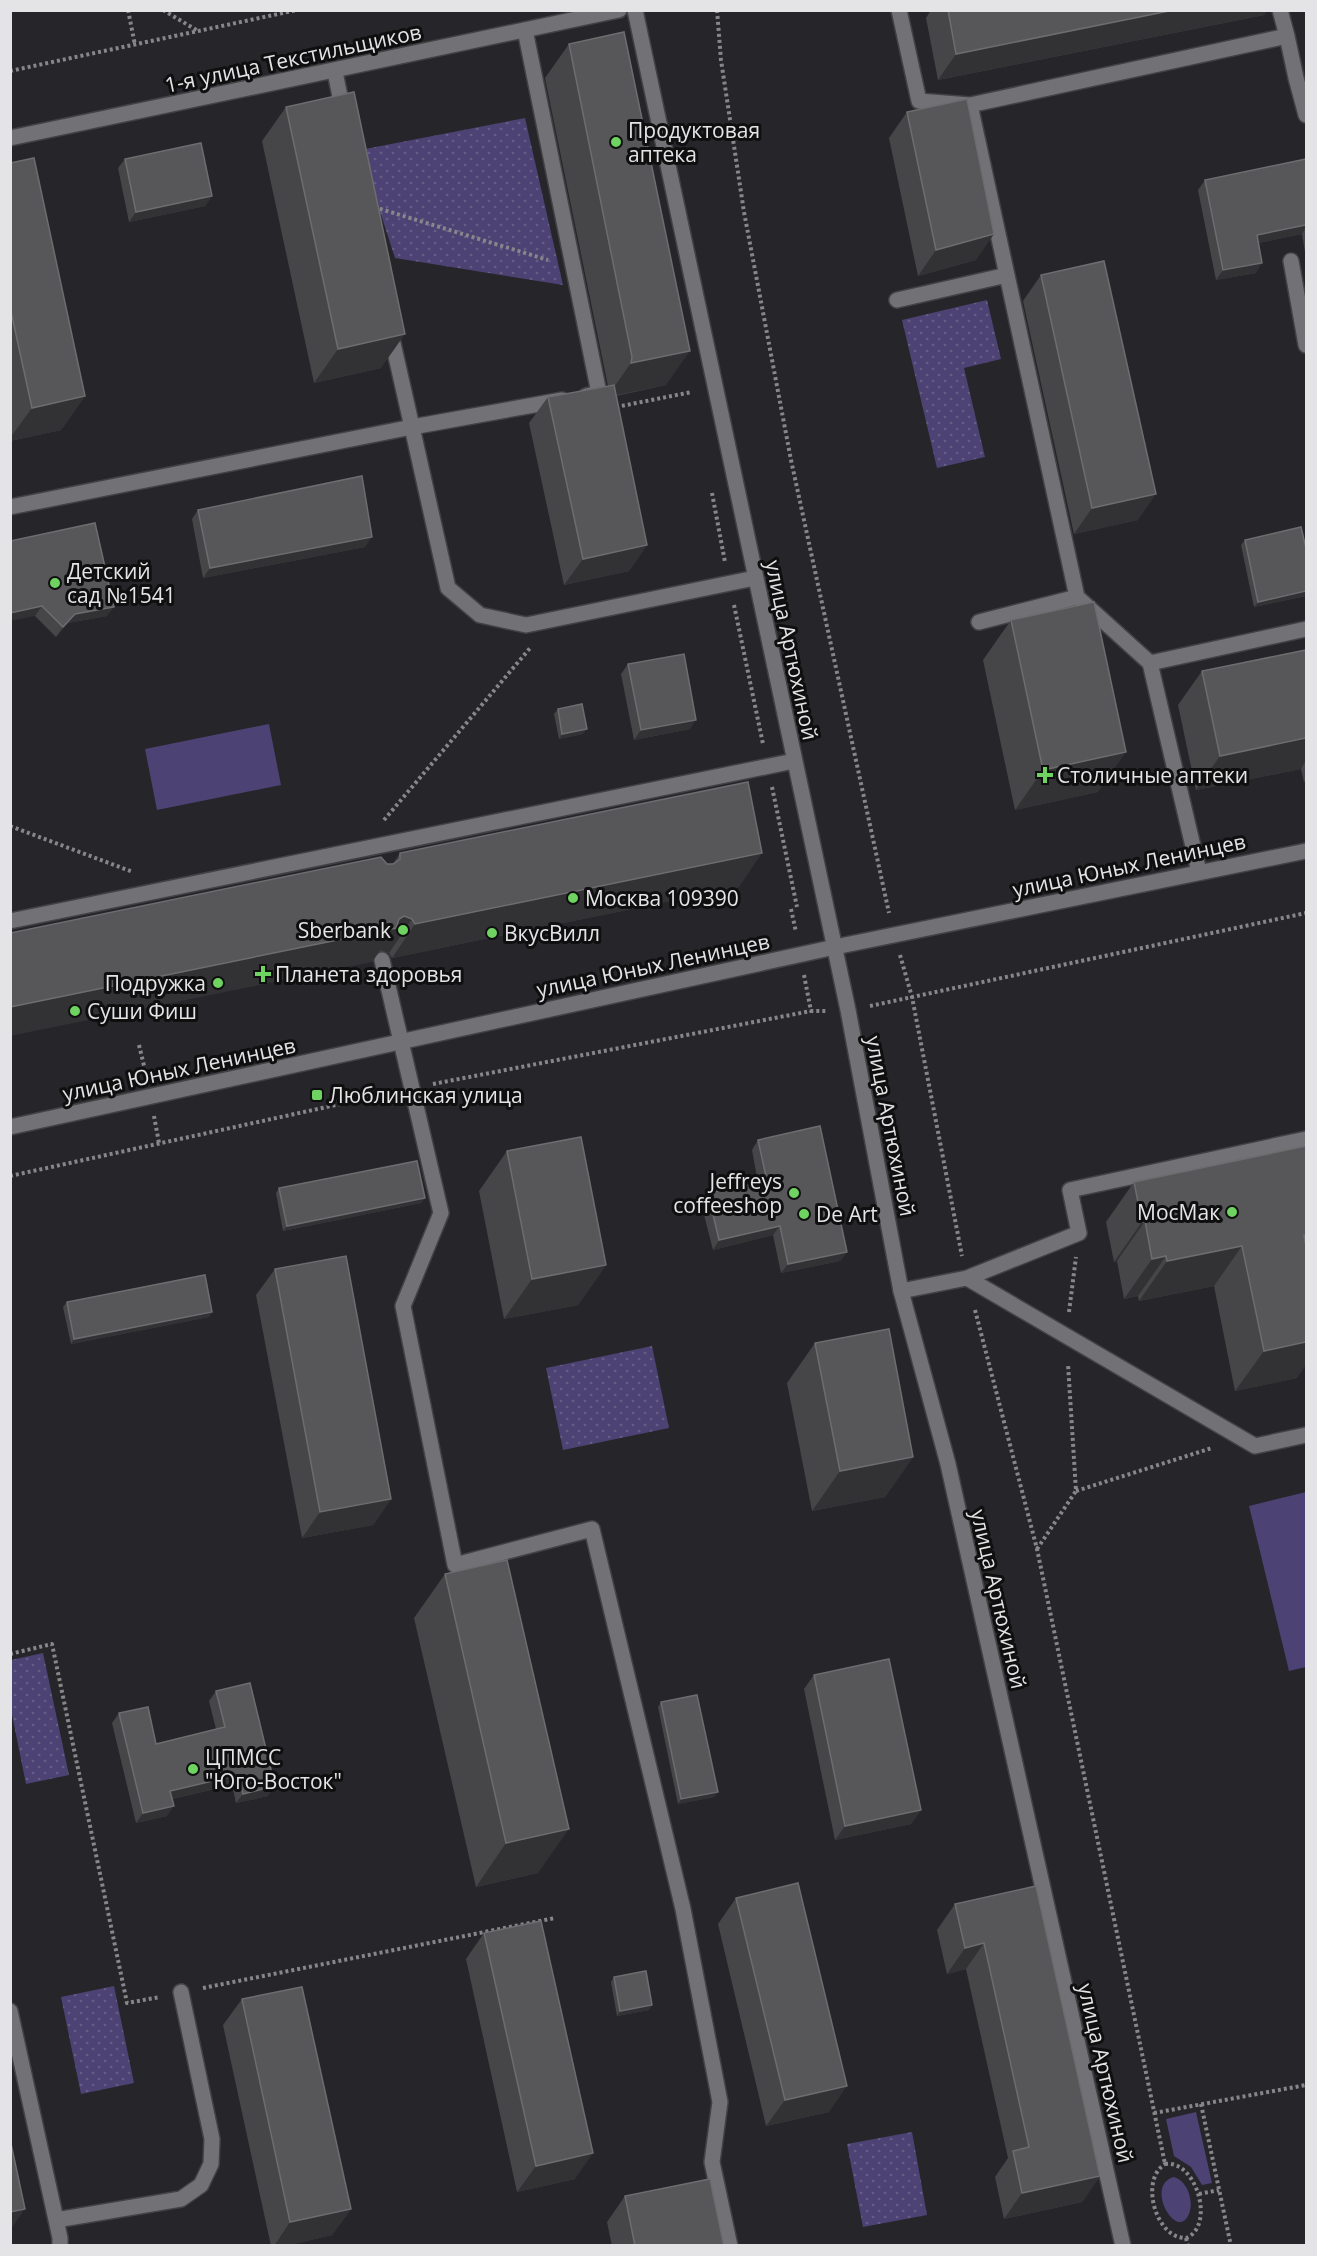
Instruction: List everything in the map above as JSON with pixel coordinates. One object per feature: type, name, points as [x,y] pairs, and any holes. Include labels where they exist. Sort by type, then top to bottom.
[{"type":"street","name":"1-я улица Текстильщиков","points":[[10,138],[335,72],[619,10]]},
{"type":"street","name":"улица Артюхиной","points":[[635,10],[835,947],[901,1291],[948,1464],[1124,2246]]},
{"type":"street","points":[[898,10],[919,101],[970,105],[1287,36]]},
{"type":"street","points":[[1280,10],[1306,115]]},
{"type":"street","points":[[10,507],[412,427],[599,393],[525,30]]},
{"type":"street","points":[[335,72],[346,127]]},
{"type":"street","points":[[970,105],[1077,597],[1150,663],[1199,873]]},
{"type":"street","points":[[1291,261],[1306,345]]},
{"type":"street","points":[[897,300],[1007,276]]},
{"type":"street","points":[[387,315],[448,588],[480,615],[526,625],[755,578]]},
{"type":"street","points":[[979,622],[1077,597]]},
{"type":"street","points":[[1150,663],[1306,629]]},
{"type":"street","points":[[10,921],[175,888],[360,855],[794,761]]},
{"type":"street","name":"улица Юных Ленинцев","points":[[10,1127],[894,934],[1306,850]]},
{"type":"street","points":[[382,960],[441,1214],[403,1306],[455,1565],[592,1530],[683,1909],[720,2102],[712,2162],[730,2246]]},
{"type":"street","points":[[901,1291],[967,1278],[1079,1233],[1070,1190],[1306,1139]]},
{"type":"street","points":[[967,1278],[1255,1446],[1306,1435]]},
{"type":"street","points":[[56,2220],[181,2199],[201,2185],[211,2164],[212,2139],[181,1992]]},
{"type":"street","points":[[10,2011],[60,2246]]},
{"type":"path","points":[[128,10],[135,45]]},
{"type":"path","points":[[163,10],[198,31]]},
{"type":"path","points":[[10,71],[297,10]]},
{"type":"path","points":[[717,10],[721,60],[746,223],[794,471],[894,934],[912,997],[967,1278],[1036,1549],[1165,2164]]},
{"type":"path","points":[[373,207],[574,268]]},
{"type":"path","points":[[689,381],[694,403]]},
{"type":"path","points":[[599,393],[610,408],[692,392]]},
{"type":"path","points":[[710,482],[797,907]]},
{"type":"path","points":[[360,855],[555,619]]},
{"type":"path","points":[[10,826],[175,888]]},
{"type":"path","points":[[848,1010],[1306,913]]},
{"type":"path","points":[[1036,1549],[1076,1491],[1243,1439]]},
{"type":"path","points":[[10,1654],[52,1644],[128,2003],[555,1918]]},
{"type":"path","points":[[1154,2113],[1306,2085]]},
{"type":"path","points":[[1201,2104],[1232,2246]]},
{"type":"path","points":[[1165,2164],[1179,2166],[1189,2176],[1199,2194],[1200,2214],[1197,2229],[1195,2233],[1186,2238],[1176,2236],[1163,2225],[1154,2207],[1155,2175],[1165,2164]]},
{"type":"path","points":[[1199,2194],[1219,2190]]},
{"type":"path","points":[[1186,2238],[1188,2246]]},
{"type":"shaded area","points":[[525,118],[563,285],[395,258],[360,150]]},
{"type":"shaded area","points":[[987,300],[1001,359],[964,368],[985,457],[937,468],[902,320]]},
{"type":"shaded area","points":[[269,724],[281,785],[157,810],[145,749]]},
{"type":"shaded area","points":[[652,1346],[669,1428],[563,1450],[546,1368]]},
{"type":"shaded area","points":[[1306,1492],[1306,1667],[1289,1671],[1249,1506]]},
{"type":"shaded area","points":[[43,1653],[69,1775],[26,1784],[11,1710],[11,1660]]},
{"type":"shaded area","points":[[114,1986],[134,2083],[81,2094],[61,1997]]},
{"type":"shaded area","points":[[1196,2112],[1212,2183],[1202,2185],[1191,2167],[1174,2156],[1166,2119]]},
{"type":"shaded area","points":[[912,2132],[927,2215],[863,2227],[847,2144]]},
{"type":"shaded area","points":[[1174,2177],[1183,2183],[1189,2193],[1190,2211],[1183,2222],[1170,2216],[1162,2199],[1165,2182]]},
{"type":"building","points":[[948,10],[1174,10],[956,54]]},
{"type":"building","points":[[624,32],[690,351],[631,363],[632,357],[569,44]]},
{"type":"building","points":[[354,92],[405,334],[338,349],[286,107]]},
{"type":"building","points":[[967,99],[994,234],[936,250],[907,112]]},
{"type":"building","points":[[201,143],[212,196],[136,212],[125,159]]},
{"type":"building","points":[[34,158],[85,396],[32,408],[10,307],[10,163]]},
{"type":"building","points":[[1306,159],[1306,225],[1257,235],[1262,263],[1223,270],[1205,180]]},
{"type":"building","points":[[1104,261],[1156,494],[1092,508],[1041,275]]},
{"type":"building","points":[[614,385],[647,545],[583,559],[548,397]]},
{"type":"building","points":[[362,476],[372,537],[210,568],[198,510]]},
{"type":"building","name":"Детский сад №1541","points":[[95,523],[114,607],[75,614],[63,627],[42,606],[10,613],[10,541]]},
{"type":"building","points":[[1301,527],[1306,548],[1306,591],[1258,602],[1245,540]]},
{"type":"building","points":[[1094,602],[1126,752],[1043,770],[1011,620]]},
{"type":"building","points":[[1306,650],[1306,738],[1220,756],[1202,671]]},
{"type":"building","points":[[684,654],[696,720],[641,730],[628,664]]},
{"type":"building","points":[[582,704],[587,729],[562,734],[558,709]]},
{"type":"building","points":[[748,782],[762,853],[415,924],[412,919],[404,916],[399,919],[396,928],[10,1007],[10,933],[381,857],[387,864],[393,864],[400,859],[400,853]]},
{"type":"building","points":[[820,1126],[847,1252],[788,1264],[780,1226],[719,1240],[708,1193],[767,1181],[758,1140]]},
{"type":"building","points":[[581,1137],[606,1265],[532,1279],[507,1151]]},
{"type":"building","points":[[1306,1146],[1306,1235],[1304,1235],[1306,1342],[1264,1351],[1242,1246],[1167,1261],[1166,1256],[1152,1259],[1145,1221],[1142,1222],[1134,1182]]},
{"type":"building","points":[[417,1161],[425,1198],[287,1226],[279,1188]]},
{"type":"building","points":[[346,1256],[391,1499],[320,1512],[275,1269]]},
{"type":"building","points":[[205,1275],[212,1312],[74,1339],[67,1302]]},
{"type":"building","points":[[889,1329],[913,1457],[840,1471],[815,1343]]},
{"type":"building","points":[[507,1560],[569,1829],[506,1843],[445,1574]]},
{"type":"building","points":[[889,1659],[921,1810],[845,1826],[814,1675]]},
{"type":"building","name":"ЦПМСС \"Юго-Восток\"","points":[[250,1683],[275,1786],[243,1794],[238,1775],[170,1791],[174,1806],[143,1813],[119,1713],[148,1707],[156,1744],[225,1727],[216,1691]]},
{"type":"building","points":[[697,1695],[718,1792],[681,1799],[661,1702]]},
{"type":"building","points":[[798,1883],[847,2086],[785,2100],[736,1898]]},
{"type":"building","points":[[1036,1886],[1100,2176],[1022,2193],[1013,2151],[1029,2147],[984,1943],[965,1948],[955,1904]]},
{"type":"building","points":[[541,1921],[593,2153],[536,2166],[484,1933]]},
{"type":"building","points":[[646,1971],[652,2005],[620,2011],[614,1977]]},
{"type":"building","points":[[302,1987],[351,2209],[290,2222],[242,1999]]},
{"type":"building","points":[[10,2139],[25,2209],[10,2212]]},
{"type":"building","points":[[710,2179],[724,2246],[635,2246],[625,2196]]},
{"type":"place","name":"Продуктовая аптека","points":[[616,142]]},
{"type":"place","name":"Детский сад №1541","points":[[55,583]]},
{"type":"place","name":"Столичные аптеки","points":[[1045,775]]},
{"type":"place","name":"Москва 109390","points":[[573,898]]},
{"type":"place","name":"Sberbank","points":[[403,930]]},
{"type":"place","name":"ВкусВилл","points":[[492,933]]},
{"type":"place","name":"Планета здоровья","points":[[263,974]]},
{"type":"place","name":"Подружка","points":[[218,983]]},
{"type":"place","name":"Суши Фиш","points":[[75,1011]]},
{"type":"place","name":"Люблинская улица","points":[[317,1095]]},
{"type":"place","name":"Jeffreys coffeeshop","points":[[794,1193]]},
{"type":"place","name":"МосМак","points":[[1232,1212]]},
{"type":"place","name":"De Art","points":[[804,1214]]},
{"type":"place","name":"ЦПМСС \"Юго-Восток\"","points":[[193,1769]]}]
